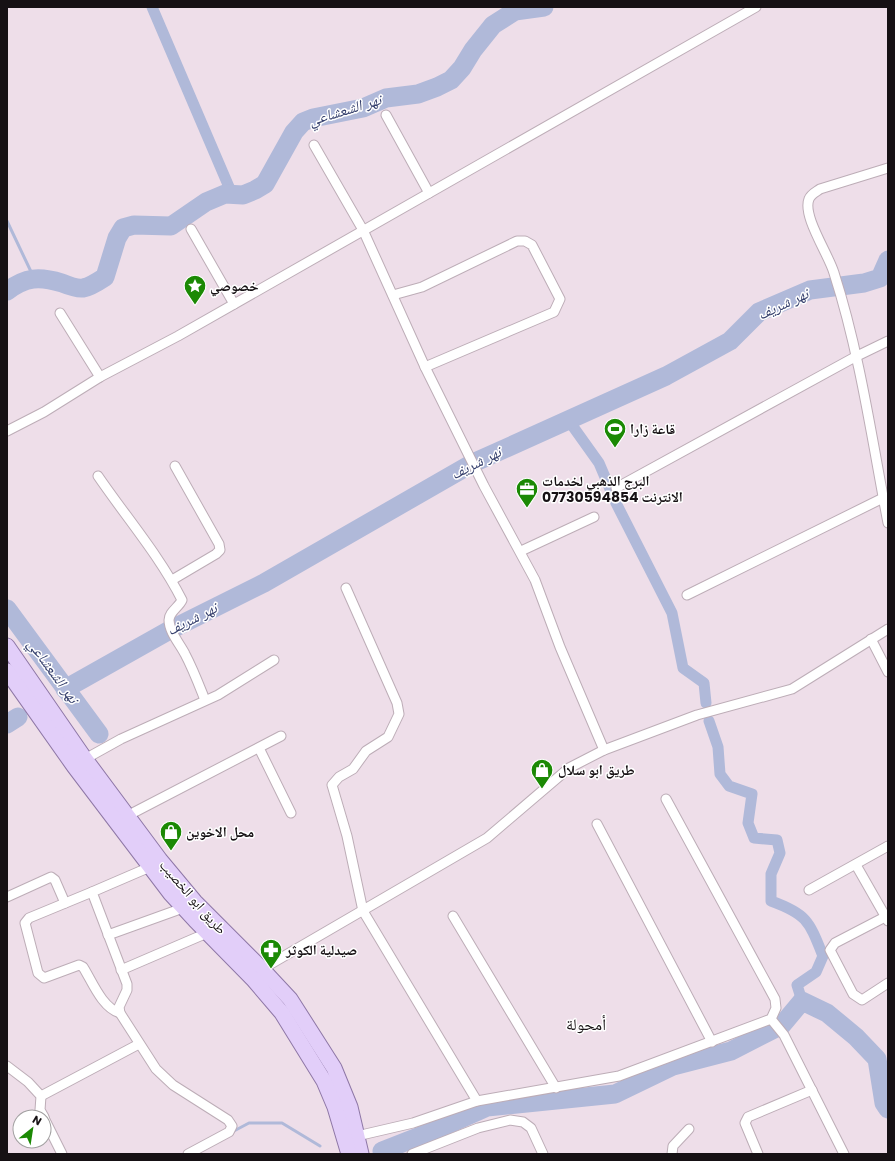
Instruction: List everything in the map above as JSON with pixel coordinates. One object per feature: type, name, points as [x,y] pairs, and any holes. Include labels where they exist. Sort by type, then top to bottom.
[{"type":"main road","name":"طريق ابو الخصيب","points":[[7,646],[85,759],[194,902],[262,969],[290,999],[296,1021],[335,1107],[348,1154]]},
{"type":"main road","name":"طريق ابو الخصيب","points":[[7,671],[150,867],[183,908],[263,990],[296,1021],[334,1068],[350,1107],[361,1154]]},
{"type":"street","points":[[7,431],[44,412],[100,377],[234,304],[756,7]]},
{"type":"street","points":[[386,115],[429,193]]},
{"type":"street","points":[[314,145],[363,230],[425,367],[484,486],[521,551],[535,580],[560,647],[604,750]]},
{"type":"street","points":[[888,168],[820,189],[813,193],[809,198],[808,205],[809,216],[834,272],[856,357],[888,523]]},
{"type":"street","points":[[191,229],[234,304]]},
{"type":"street","points":[[393,294],[422,287],[517,241],[525,241],[532,245],[560,299],[554,312],[425,367]]},
{"type":"street","points":[[60,313],[100,377]]},
{"type":"street","points":[[616,488],[888,341]]},
{"type":"street","points":[[172,580],[216,554],[220,550],[219,544],[175,466]]},
{"type":"street","points":[[879,478],[888,474]]},
{"type":"street","points":[[98,476],[172,580],[182,600],[180,605],[170,614],[170,626],[186,654],[205,700]]},
{"type":"street","points":[[687,595],[883,498]]},
{"type":"street","points":[[521,551],[594,517]]},
{"type":"street","points":[[346,588],[397,703],[398,714],[388,737],[366,751],[353,769],[339,776],[332,785],[347,836],[363,911],[477,1102]]},
{"type":"street","points":[[262,969],[363,911],[426,872],[487,838],[569,768],[604,750],[697,715],[792,689],[888,629]]},
{"type":"street","points":[[871,639],[888,672]]},
{"type":"street","points":[[85,759],[121,739],[218,695],[274,660]]},
{"type":"street","points":[[127,816],[281,736]]},
{"type":"street","points":[[259,748],[291,813]]},
{"type":"street","points":[[666,799],[775,999],[776,1008],[774,1022],[784,1035],[844,1154]]},
{"type":"street","points":[[597,824],[712,1042]]},
{"type":"street","points":[[809,890],[888,846]]},
{"type":"street","points":[[856,864],[887,919],[835,943],[830,950],[853,994],[862,1000],[888,983]]},
{"type":"street","points":[[120,1013],[114,1011],[108,1006],[83,967],[79,965],[44,978],[38,973],[25,923],[29,918],[150,867]]},
{"type":"street","points":[[7,898],[51,877],[55,880],[65,903]]},
{"type":"street","points":[[92,892],[127,984],[127,990],[118,1007],[120,1013],[139,1044],[165,1079],[228,1120],[232,1126],[229,1132],[188,1154]]},
{"type":"street","points":[[108,935],[183,908]]},
{"type":"street","points":[[453,916],[556,1088]]},
{"type":"street","points":[[121,970],[207,933]]},
{"type":"street","points":[[357,1136],[412,1123],[477,1102],[619,1076],[712,1042],[774,1022]]},
{"type":"street","points":[[42,1096],[139,1044]]},
{"type":"street","points":[[8,1066],[28,1082],[42,1096]]},
{"type":"street","points":[[758,1154],[745,1123],[748,1117],[812,1090]]},
{"type":"street","points":[[40,1109],[42,1096]]},
{"type":"street","points":[[412,1154],[478,1128],[510,1120],[523,1122],[531,1128],[543,1154]]},
{"type":"street","points":[[672,1154],[673,1146],[688,1129]]},
{"type":"street","points":[[52,1134],[62,1154]]},
{"type":"waterway","points":[[152,7],[232,194]]},
{"type":"waterway","name":"نهر الشعشاعي","points":[[7,291],[20,283],[33,279],[46,279],[81,288],[94,284],[105,277],[117,238],[123,228],[134,225],[171,226],[206,202],[225,194],[243,195],[255,190],[265,184],[294,132],[303,122],[313,118],[363,108],[386,98],[418,94],[437,87],[451,80],[462,68],[473,50],[493,25],[515,11],[544,7]]},
{"type":"waterway","points":[[7,221],[34,278]]},
{"type":"waterway","name":"نهر شريف","points":[[65,689],[168,631],[264,583],[473,463],[666,376],[730,341],[759,312],[810,290],[864,283],[880,278],[888,260]]},
{"type":"waterway","points":[[569,421],[599,463],[616,503],[672,613],[683,668],[704,683],[706,703]]},
{"type":"waterway","name":"نهر الشعشاعي","points":[[7,609],[99,734]]},
{"type":"waterway","points":[[7,724],[18,717]]},
{"type":"waterway","points":[[709,721],[718,747],[720,774],[729,786],[752,794],[748,823],[754,838],[777,840],[780,853],[771,874],[771,901],[792,910],[805,920],[814,934],[823,956],[816,972],[797,985],[802,1001]]},
{"type":"waterway","points":[[382,1151],[433,1131],[487,1107],[615,1094],[673,1066],[731,1051],[782,1025],[802,1001],[827,1013],[856,1037],[877,1059],[884,1103],[888,1109]]},
{"type":"waterway","points":[[232,1132],[249,1123],[282,1123],[320,1146]]},
{"type":"place","name":"خصوصي","points":[[195,306]]},
{"type":"place","name":"قاعة زارا","points":[[615,448]]},
{"type":"place","name":"البرج الذهبي لخدمات الانترنت 07730594854","points":[[527,508]]},
{"type":"place","name":"طريق ابو سلال","points":[[542,790]]},
{"type":"place","name":"محل الاخوين","points":[[171,852]]},
{"type":"place","name":"صيدلية الكوثر","points":[[271,970]]},
{"type":"district","name":"أمحولة","points":[[586,1024]]}]
